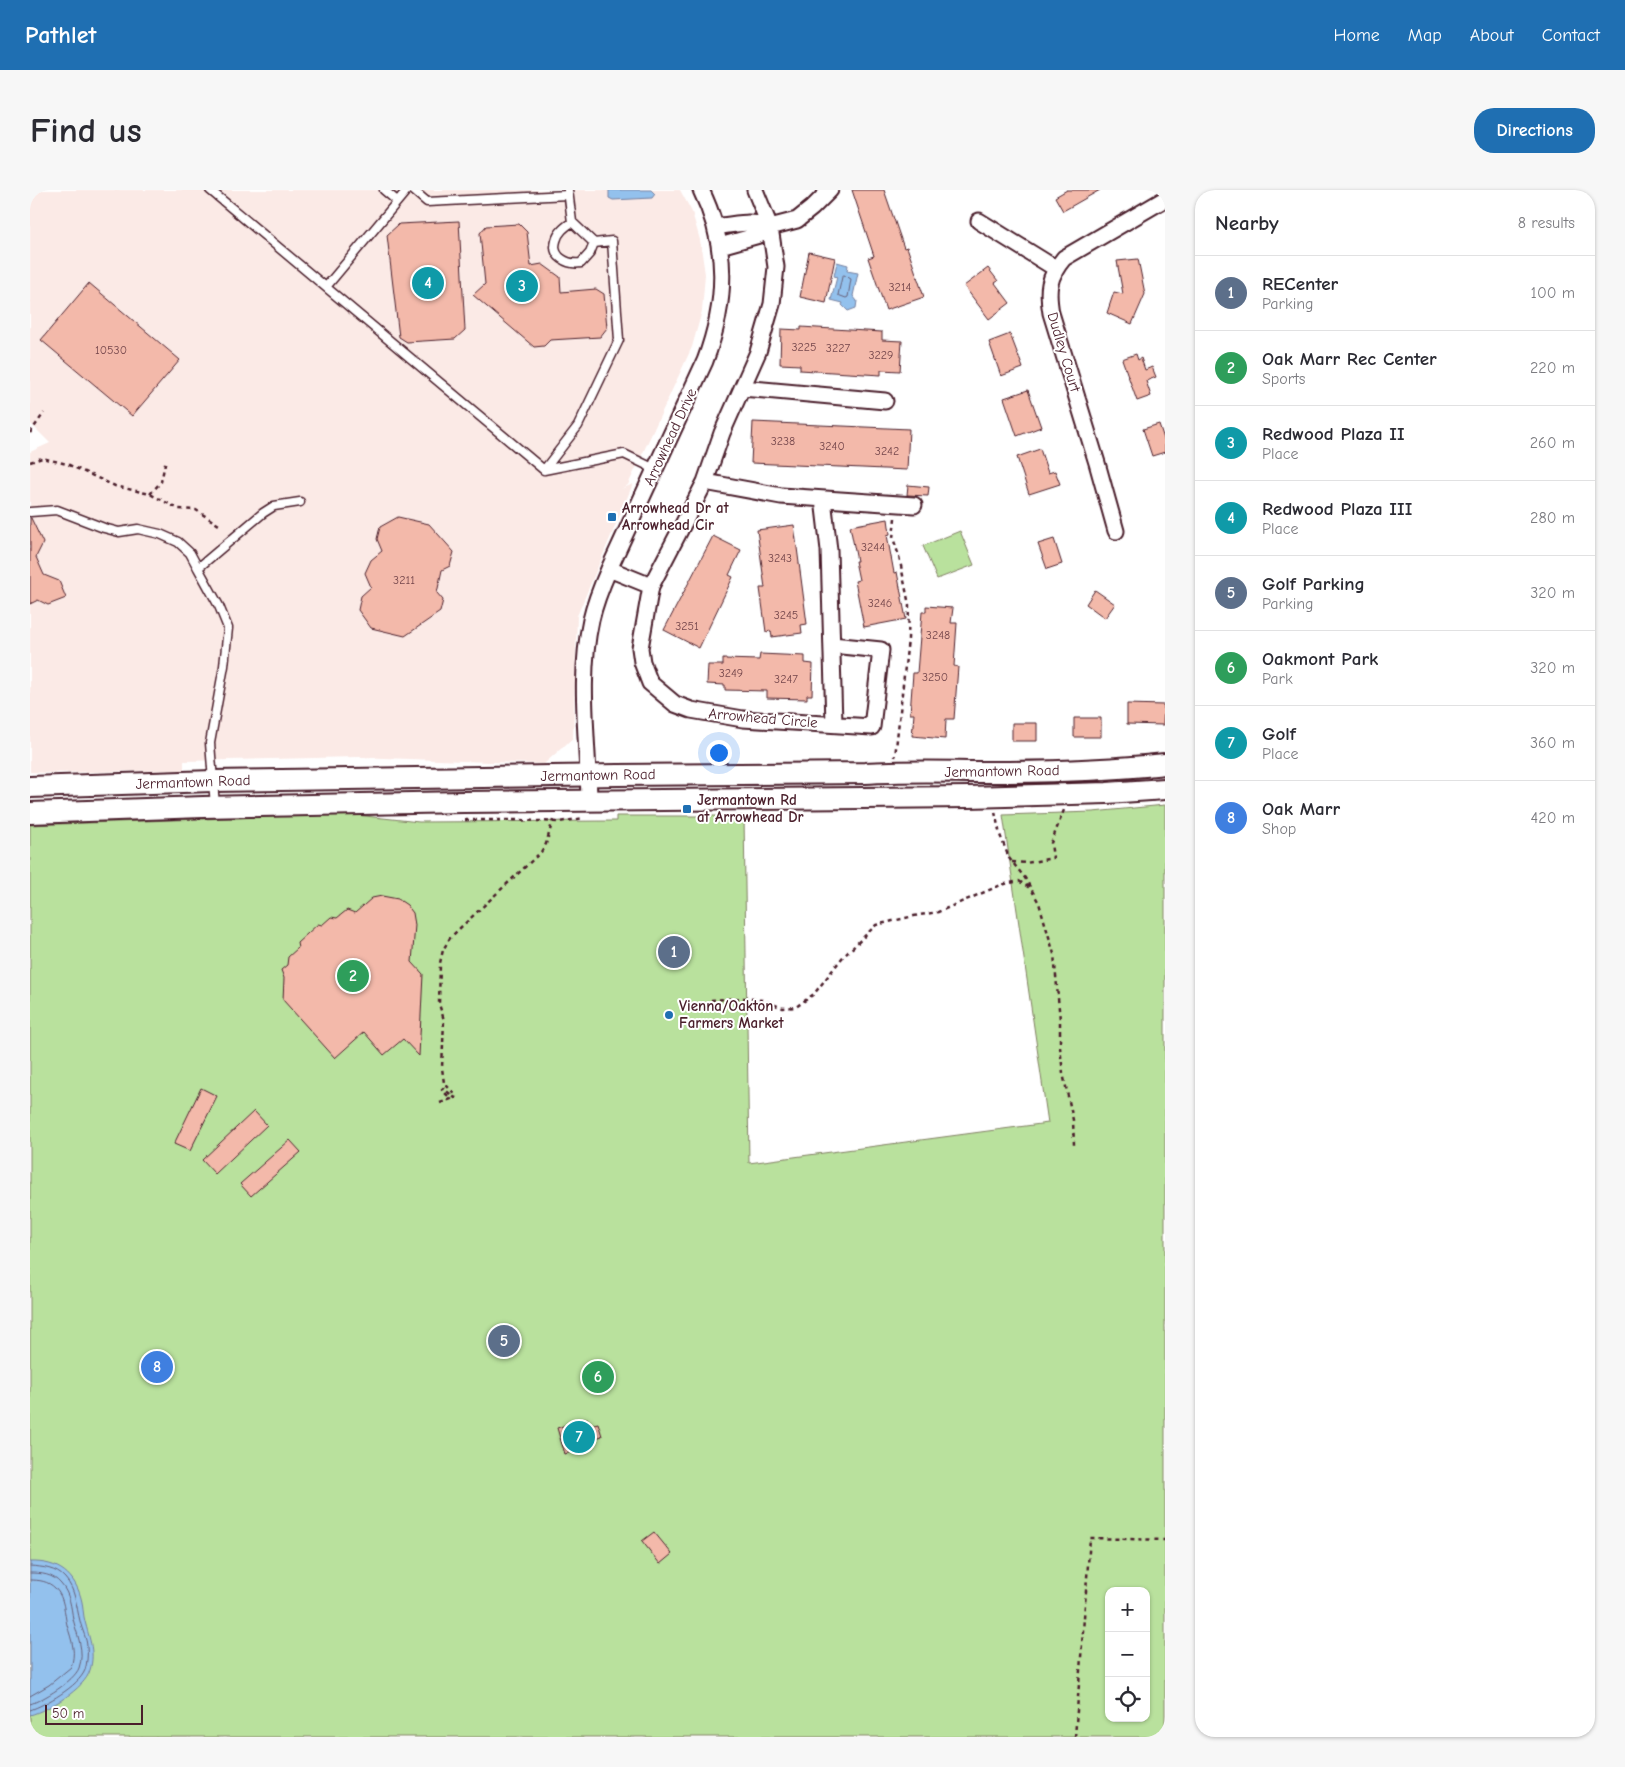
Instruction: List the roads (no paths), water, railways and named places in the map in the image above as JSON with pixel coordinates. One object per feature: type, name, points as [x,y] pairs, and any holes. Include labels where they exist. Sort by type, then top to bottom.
[{"type":"main road","name":"Jermantown Road","points":[[30,787],[213,781],[589,775],[865,773],[894,771],[995,772],[1135,767],[1165,764]]},
{"type":"main road","name":"Jermantown Road","points":[[30,813],[215,807],[589,800],[1107,794],[1165,789]]},
{"type":"street","name":"Arrowhead Drive","points":[[589,800],[585,678],[587,646],[597,600],[609,569],[705,361],[719,316],[722,289],[720,246],[709,206],[701,190]]},
{"type":"street","name":"Arrowhead Circle","points":[[756,190],[770,227],[776,267],[772,304],[758,352],[722,433],[705,482],[651,586],[640,648],[642,662],[650,682],[675,704],[690,710],[743,719],[872,727],[881,650],[832,645]]},
{"type":"street","points":[[720,246],[760,235],[770,227],[797,220],[830,190]]},
{"type":"street","points":[[979,221],[1055,268],[1064,258],[1165,199]]},
{"type":"street","points":[[716,227],[749,222],[770,227]]},
{"type":"street","name":"Dudley Court","points":[[1055,268],[1049,284],[1048,298],[1051,313],[1116,531]]},
{"type":"street","points":[[742,388],[885,401]]},
{"type":"street","points":[[705,482],[781,496],[914,505]]},
{"type":"street","name":"Arrowhead Circle","points":[[823,499],[829,550],[834,724]]},
{"type":"street","points":[[609,569],[651,586]]},
{"type":"lane","points":[[210,190],[544,470]]},
{"type":"lane","points":[[384,190],[397,201]]},
{"type":"lane","points":[[326,287],[407,190]]},
{"type":"lane","points":[[413,190],[427,202],[568,192],[572,222],[594,242],[612,241],[619,340],[578,426],[544,470]]},
{"type":"lane","points":[[572,222],[564,227],[555,242],[556,251],[560,258],[567,263],[581,263],[590,253],[594,242]]},
{"type":"lane","points":[[544,470],[624,454],[655,469]]},
{"type":"lane","points":[[198,568],[263,513],[274,506],[300,502]]},
{"type":"lane","points":[[30,512],[57,510],[119,532],[138,529],[160,534],[178,542],[190,553],[220,606],[228,628],[224,666],[210,743],[215,807]]},
{"type":"water","points":[[609,190],[651,190],[655,194],[652,198],[613,200],[609,198]]},
{"type":"water","points":[[837,262],[848,265],[847,271],[858,273],[853,296],[857,301],[856,308],[848,311],[842,305],[843,303],[831,300],[837,277],[834,276]]},
{"type":"water","points":[[30,1562],[40,1562],[57,1567],[64,1571],[75,1584],[82,1602],[91,1644],[92,1663],[87,1677],[74,1691],[56,1704],[30,1715]]},
{"type":"place","name":"Redwood Plaza III","points":[[428,283]]},
{"type":"place","name":"Redwood Plaza II","points":[[522,286]]},
{"type":"place","name":"Arrowhead Dr at Arrowhead Cir","points":[[612,517]]},
{"type":"place","name":"Jermantown Rd at Arrowhead Dr","points":[[687,809]]},
{"type":"place","name":"RECenter","points":[[674,952]]},
{"type":"place","name":"Oak Marr Rec Center","points":[[353,976]]},
{"type":"place","name":"Vienna/Oakton Farmers Market","points":[[669,1015]]},
{"type":"place","name":"Golf Parking","points":[[504,1341]]},
{"type":"place","name":"Oak Marr","points":[[157,1367]]},
{"type":"place","name":"Oakmont Park","points":[[598,1377]]},
{"type":"place","name":"Golf","points":[[579,1437]]}]
